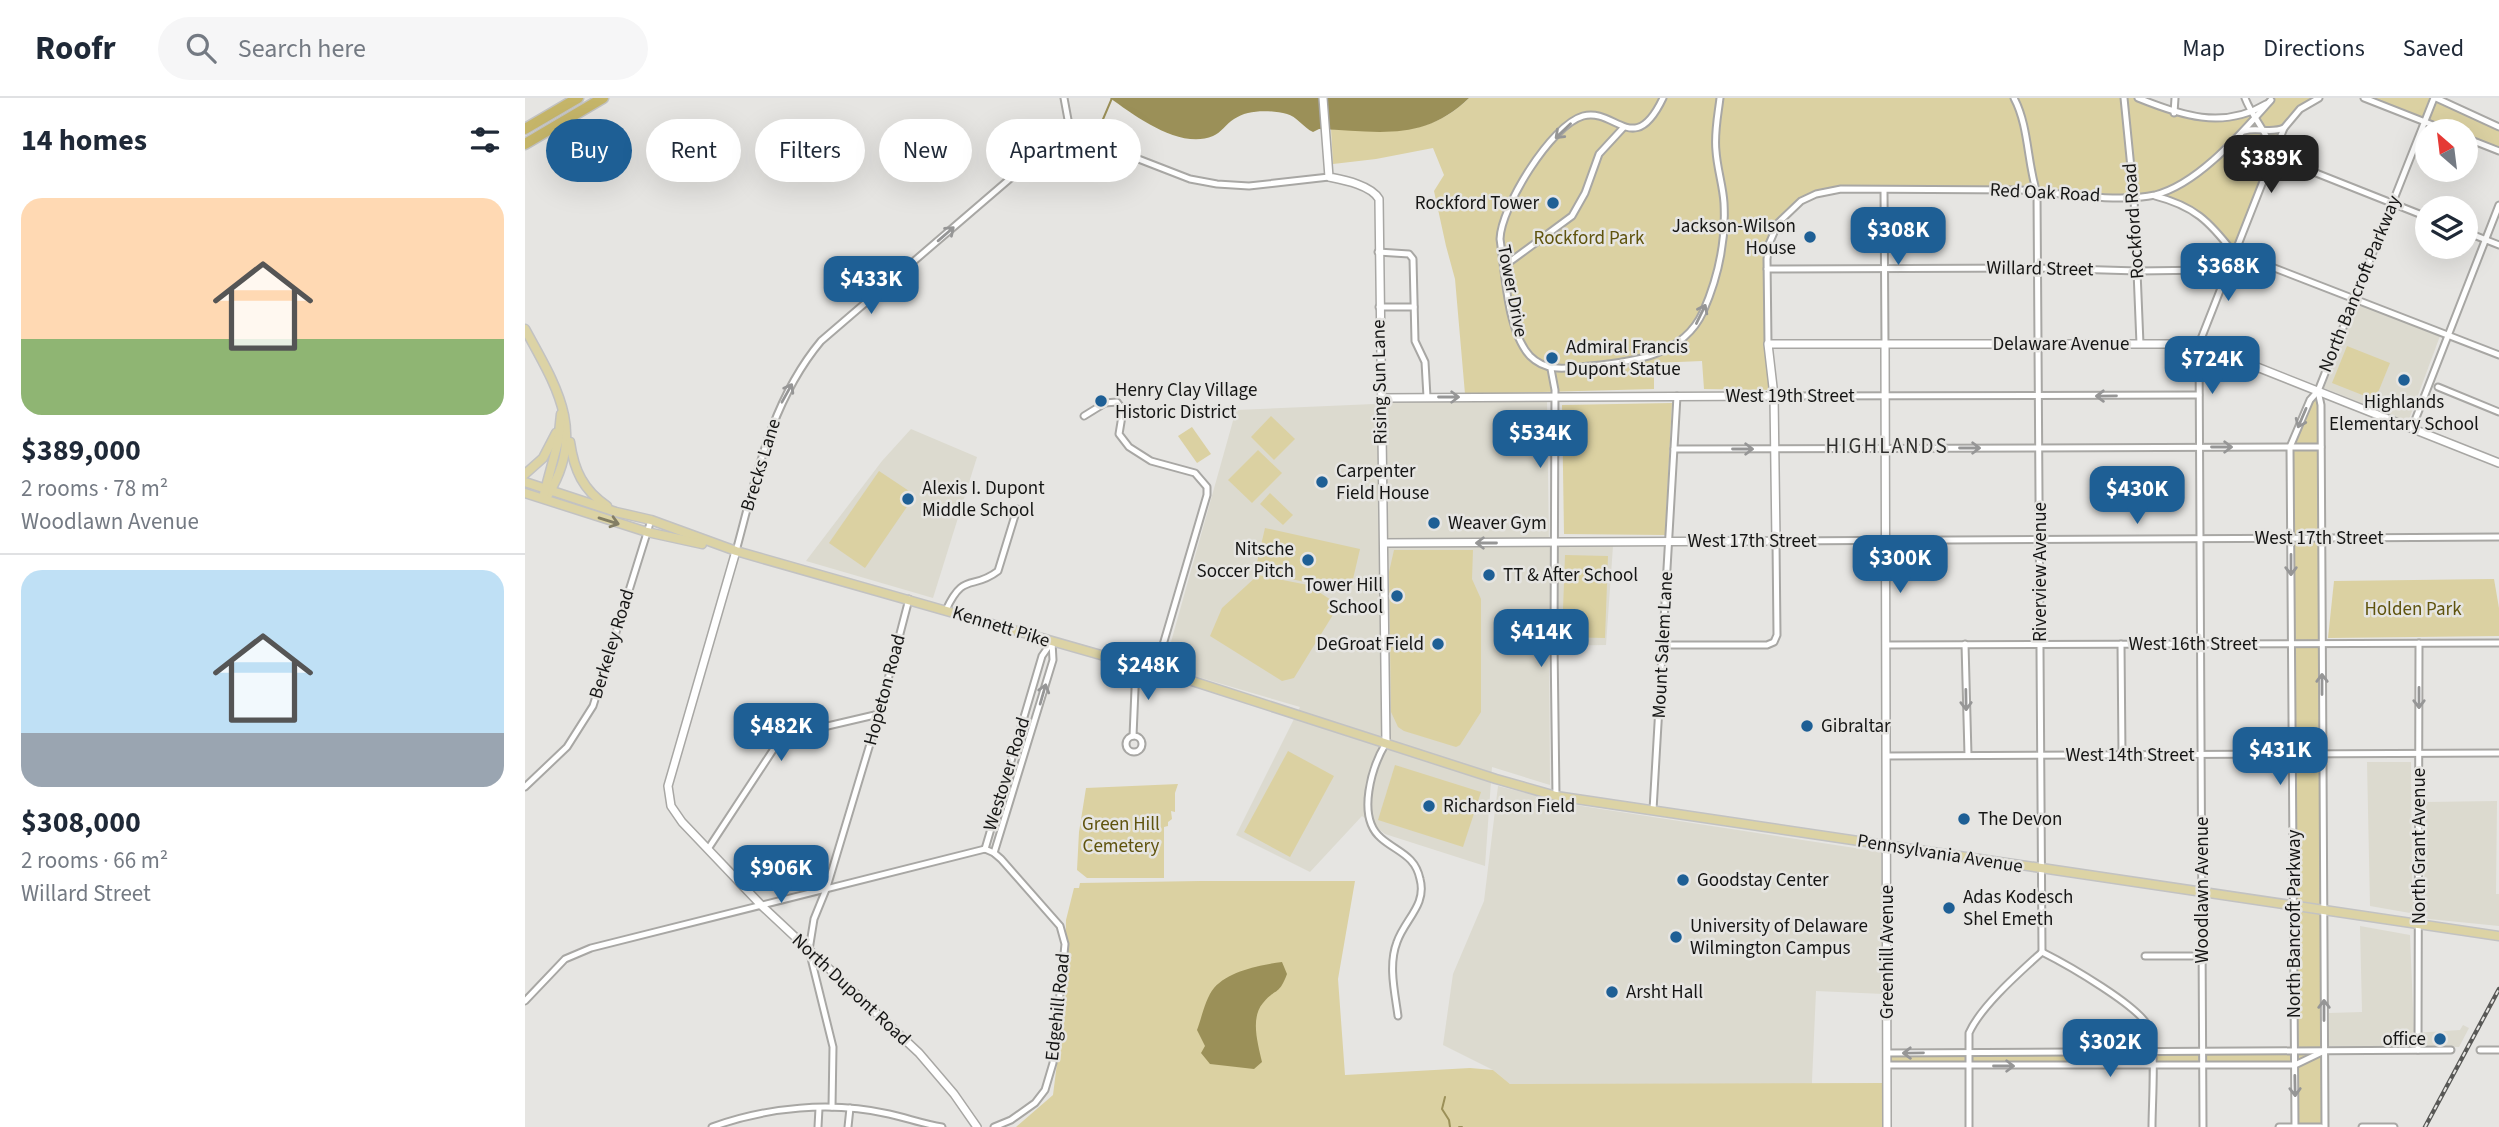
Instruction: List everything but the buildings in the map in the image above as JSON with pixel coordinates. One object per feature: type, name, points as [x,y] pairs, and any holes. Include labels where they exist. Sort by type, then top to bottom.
[{"type":"highway","points":[[525,129],[578,98]]},
{"type":"highway","points":[[568,119],[595,98]]},
{"type":"highway","points":[[569,119],[603,98]]},
{"type":"highway","points":[[525,144],[546,132]]},
{"type":"main road","points":[[525,329],[559,394],[572,458],[580,480],[597,499],[616,512]]},
{"type":"main road","points":[[525,474],[543,458],[564,423]]},
{"type":"main road","points":[[544,500],[564,460],[564,423]]},
{"type":"main road","name":"Kennett Pike","points":[[525,482],[616,512],[651,520],[782,565],[1192,681],[1386,743]]},
{"type":"main road","name":"Kennett Pike","points":[[525,493],[647,532],[736,551]]},
{"type":"main road","name":"Pennsylvania Avenue","points":[[1386,743],[1556,796],[2499,936]]},
{"type":"street","points":[[1064,98],[1068,119]]},
{"type":"street","points":[[1141,160],[1190,179],[1217,184],[1249,186],[1329,177],[1323,98]]},
{"type":"street","points":[[1504,266],[1572,216],[1585,193],[1599,154],[1623,128],[1643,125],[1655,115],[1663,98]]},
{"type":"street","points":[[1556,796],[1555,390],[1551,369],[1630,362],[1653,356],[1676,343],[1698,322],[1707,302],[1724,231],[1724,200],[1716,150],[1720,98]]},
{"type":"street","name":"Riverview Avenue","points":[[2014,98],[2037,193],[2042,951]]},
{"type":"street","name":"Rockford Road","points":[[2124,98],[2134,198],[2140,344]]},
{"type":"street","points":[[2138,98],[2174,113],[2212,119],[2250,111],[2273,99]]},
{"type":"street","points":[[2174,113],[2175,98]]},
{"type":"street","points":[[2245,98],[2250,111],[2265,131],[2273,156],[2415,212]]},
{"type":"street","name":"Woodlawn Avenue","points":[[2203,1127],[2199,344],[2284,128],[2300,109],[2319,98]]},
{"type":"street","points":[[2364,98],[2416,119]]},
{"type":"street","points":[[2435,98],[2499,127]]},
{"type":"street","name":"North Bancroft Parkway","points":[[2425,119],[2435,98]]},
{"type":"street","name":"Red Oak Road","points":[[1768,344],[1767,251],[1775,230],[1789,211],[1801,201],[1834,190],[2021,190],[2134,198],[2152,195],[2174,187],[2199,171],[2244,131],[2273,99]]},
{"type":"street","name":"Tower Drive","points":[[1551,369],[1531,357],[1520,341],[1512,316],[1501,227],[1512,197],[1545,149],[1564,128],[1581,116],[1596,116],[1623,128]]},
{"type":"street","points":[[2244,131],[2273,132],[2284,128]]},
{"type":"street","points":[[2478,143],[2499,151]]},
{"type":"street","name":"North Bancroft Parkway","points":[[2295,1127],[2290,447],[2304,413],[2318,391],[2415,145]]},
{"type":"street","name":"Rising Sun Lane","points":[[1329,177],[1377,194],[1379,207],[1386,743]]},
{"type":"street","name":"Brecks Lane","points":[[736,551],[776,412],[804,360],[821,341],[1006,182]]},
{"type":"street","name":"Greenhill Avenue","points":[[1884,190],[1887,1127]]},
{"type":"street","name":"Red Oak Road","points":[[2152,195],[2197,213],[2233,252]]},
{"type":"street","points":[[2412,428],[2499,205]]},
{"type":"street","points":[[2478,236],[2499,245]]},
{"type":"street","points":[[2233,252],[2499,355]]},
{"type":"street","points":[[1378,253],[1405,253],[1412,256],[1416,343],[1425,362],[1427,397]]},
{"type":"street","name":"Willard Street","points":[[1767,269],[2038,268],[2138,271],[2210,270],[2229,264]]},
{"type":"street","points":[[1379,307],[1415,307]]},
{"type":"street","points":[[1663,645],[1767,645],[1774,642],[1777,635],[1774,396],[1768,344]]},
{"type":"street","name":"Delaware Avenue","points":[[1768,344],[2199,344],[2499,463]]},
{"type":"street","points":[[2438,387],[2499,412]]},
{"type":"street","name":"North Bancroft Parkway","points":[[2318,391],[2321,405],[2322,538],[2323,1127]]},
{"type":"street","name":"West 19th Street","points":[[1381,398],[2199,395]]},
{"type":"street","name":"Mount Salem Lane","points":[[1653,810],[1677,396]]},
{"type":"street","points":[[1084,416],[1105,402],[1117,402],[1123,410],[1119,432],[1125,444],[1151,461],[1195,473],[1207,487],[1207,495],[1155,671]]},
{"type":"street","points":[[1674,449],[2321,447]]},
{"type":"street","points":[[946,610],[959,588],[998,572],[1017,509]]},
{"type":"street","name":"Berkeley Road","points":[[525,787],[567,747],[593,706],[651,520]]},
{"type":"street","name":"West 17th Street","points":[[1384,543],[2499,537]]},
{"type":"street","name":"North Dupont Road","points":[[736,551],[668,789],[675,814],[762,906],[919,1053],[977,1127]]},
{"type":"street","name":"Hopeton Road","points":[[832,1107],[833,1047],[809,950],[814,919],[827,887],[879,715],[909,599]]},
{"type":"street","name":"Westover Road","points":[[525,1001],[554,968],[578,952],[985,849],[1042,656],[1052,642]]},
{"type":"street","name":"Westover Road","points":[[994,853],[1053,660],[1052,642]]},
{"type":"street","name":"North Grant Avenue","points":[[2418,1050],[2419,643]]},
{"type":"street","name":"West 16th Street","points":[[1886,645],[2499,643]]},
{"type":"street","points":[[2121,644],[2122,755]]},
{"type":"street","points":[[1965,645],[1968,755]]},
{"type":"street","points":[[1133,736],[1136,666]]},
{"type":"street","points":[[708,849],[777,744],[789,735],[879,715]]},
{"type":"street","points":[[1386,743],[1377,764],[1367,812],[1378,836],[1411,859],[1421,880],[1422,893],[1417,909],[1397,941],[1392,961],[1398,1016]]},
{"type":"street","name":"West 14th Street","points":[[1887,756],[2499,753]]},
{"type":"street","name":"Edgehill Road","points":[[985,849],[994,853],[1061,926],[1065,944],[1053,1063],[1045,1090],[1027,1108],[994,1127]]},
{"type":"street","points":[[1969,1127],[1969,1033],[2011,981],[2042,951],[2068,965],[2134,1010],[2146,1022],[2150,1030],[2152,1051],[2152,1127]]},
{"type":"street","points":[[2145,956],[2202,956]]},
{"type":"street","points":[[1887,1053],[2451,1050]]},
{"type":"street","points":[[2480,1050],[2499,1050]]},
{"type":"street","points":[[1887,1065],[2295,1065],[2324,1051]]},
{"type":"street","points":[[712,1127],[777,1111],[832,1107],[889,1114],[942,1127]]},
{"type":"street","points":[[818,1127],[819,1108]]},
{"type":"street","points":[[848,1127],[850,1108]]},
{"type":"street","points":[[2279,1127],[2323,1127]]},
{"type":"street","points":[[2362,1127],[2394,1127]]},
{"type":"shaded area","points":[[1110,98],[1469,98],[1434,122],[1416,128],[1379,132],[1319,129],[1313,132],[1290,115],[1260,111],[1240,116],[1216,135],[1186,139],[1159,129]]},
{"type":"shaded area","points":[[2358,303],[2440,336],[2408,422],[2324,388]]},
{"type":"shaded area","name":"Tower Hill School","points":[[1547,400],[1549,546],[1613,546],[1606,645],[1549,646],[1550,785],[1492,767],[1485,866],[1385,834],[1362,816],[1310,872],[1236,835],[1300,707],[1164,667],[1236,410],[1374,404],[1385,401]]},
{"type":"shaded area","name":"Alexis I. Dupont Middle School","points":[[911,429],[977,457],[933,598],[806,561],[882,461]]},
{"type":"shaded area","points":[[2367,762],[2411,762],[2412,886],[2424,887],[2426,802],[2497,801],[2496,894],[2499,894],[2499,926],[2429,919],[2370,906]]},
{"type":"shaded area","name":"University of Delaware Wilmington Campus","points":[[1498,786],[1575,805],[1881,852],[1884,994],[1816,991],[1811,1104],[1510,1084],[1493,1070],[1443,1045],[1453,974],[1484,901]]},
{"type":"shaded area","points":[[2360,926],[2410,935],[2414,1033],[2460,1030],[2463,1025],[2469,1028],[2459,1047],[2329,1046],[2329,1013],[2362,1012]]},
{"type":"shaded area","points":[[1282,962],[1287,974],[1284,981],[1263,1003],[1257,1016],[1256,1031],[1262,1062],[1254,1069],[1210,1064],[1201,1053],[1205,1046],[1197,1030],[1211,992],[1220,982],[1236,973]]},
{"type":"green space","name":"Rockford Park","points":[[1469,98],[2138,98],[2174,113],[2212,119],[2250,111],[2255,119],[2274,98],[2319,98],[2300,109],[2284,128],[2233,252],[2203,217],[2152,195],[2134,198],[2030,191],[1841,189],[1808,197],[1778,223],[1769,244],[1768,344],[1773,390],[1704,389],[1702,361],[1654,363],[1654,389],[1465,394],[1455,279],[1434,191],[1444,175],[1433,148],[1333,164],[1331,129],[1405,130],[1438,120]]},
{"type":"green space","points":[[2364,98],[2436,98],[2499,127],[2499,151],[2478,143],[2478,119],[2417,119]]},
{"type":"green space","points":[[2347,346],[2390,363],[2375,400],[2332,383]]},
{"type":"green space","points":[[2318,391],[2325,1127],[2295,1127],[2295,1065],[1887,1065],[1887,1053],[2295,1049],[2290,447],[2304,413]]},
{"type":"green space","points":[[1672,403],[1665,535],[1564,534],[1562,405]]},
{"type":"green space","points":[[1271,416],[1295,439],[1274,460],[1251,437]]},
{"type":"green space","points":[[1192,427],[1211,454],[1197,463],[1178,436]]},
{"type":"green space","points":[[1509,430],[1535,430],[1536,451],[1509,451]]},
{"type":"green space","points":[[1258,450],[1282,473],[1252,503],[1228,480]]},
{"type":"green space","points":[[879,471],[915,495],[865,568],[829,543]]},
{"type":"green space","points":[[1270,493],[1293,515],[1283,525],[1260,504]]},
{"type":"green space","name":"Nitsche Soccer Pitch","points":[[1265,528],[1360,549],[1350,592],[1255,571]]},
{"type":"green space","points":[[1394,550],[1473,550],[1472,579],[1481,599],[1481,712],[1456,747],[1404,731],[1398,727],[1391,712],[1389,572]]},
{"type":"green space","points":[[1565,555],[1608,556],[1605,638],[1562,637]]},
{"type":"green space","points":[[1258,575],[1308,585],[1339,605],[1294,678],[1282,681],[1210,636],[1222,608]]},
{"type":"green space","name":"Holden Park","points":[[2494,579],[2499,608],[2499,636],[2328,638],[2334,581]]},
{"type":"green space","points":[[1288,751],[1334,776],[1290,857],[1244,832]]},
{"type":"green space","name":"Richardson Field","points":[[1395,765],[1481,792],[1463,847],[1378,820]]},
{"type":"green space","name":"Green Hill Cemetery","points":[[1178,784],[1175,812],[1171,811],[1172,819],[1168,826],[1164,827],[1164,878],[1087,878],[1077,870],[1079,832],[1086,788]]},
{"type":"green space","points":[[1355,881],[1338,979],[1345,1075],[1470,1068],[1493,1070],[1510,1084],[1889,1083],[1889,1127],[1016,1127],[1053,1095],[1068,976],[1065,975],[1066,920],[1074,888],[1079,888],[1080,883]]},
{"type":"waterway","points":[[1103,119],[1112,98]]},
{"type":"waterway","points":[[1445,1097],[1442,1109],[1450,1127]]},
{"type":"railway","points":[[2425,1127],[2499,989]]},
{"type":"place","name":"Rockford Tower","points":[[1553,203]]},
{"type":"place","name":"Jackson-Wilson House","points":[[1810,237]]},
{"type":"place","name":"Admiral Francis Dupont Statue","points":[[1552,358]]},
{"type":"place","name":"Highlands Elementary School","points":[[2404,380]]},
{"type":"place","name":"Henry Clay Village Historic District","points":[[1101,401]]},
{"type":"place","name":"Carpenter Field House","points":[[1322,482]]},
{"type":"place","name":"Alexis I. Dupont Middle School","points":[[908,499]]},
{"type":"place","name":"Weaver Gym","points":[[1434,523]]},
{"type":"place","name":"Nitsche Soccer Pitch","points":[[1308,560]]},
{"type":"place","name":"TT & After School","points":[[1489,575]]},
{"type":"place","name":"Tower Hill School","points":[[1397,596]]},
{"type":"place","name":"DeGroat Field","points":[[1438,644]]},
{"type":"place","name":"Gibraltar","points":[[1807,726]]},
{"type":"place","name":"Richardson Field","points":[[1429,806]]},
{"type":"place","name":"The Devon","points":[[1964,819]]},
{"type":"place","name":"Goodstay Center","points":[[1683,880]]},
{"type":"place","name":"Adas Kodesch Shel Emeth","points":[[1949,908]]},
{"type":"place","name":"University of Delaware Wilmington Campus","points":[[1676,937]]},
{"type":"place","name":"Arsht Hall","points":[[1612,992]]},
{"type":"place","name":"office","points":[[2440,1039]]},
{"type":"district","name":"HIGHLANDS","points":[[1887,446]]}]
